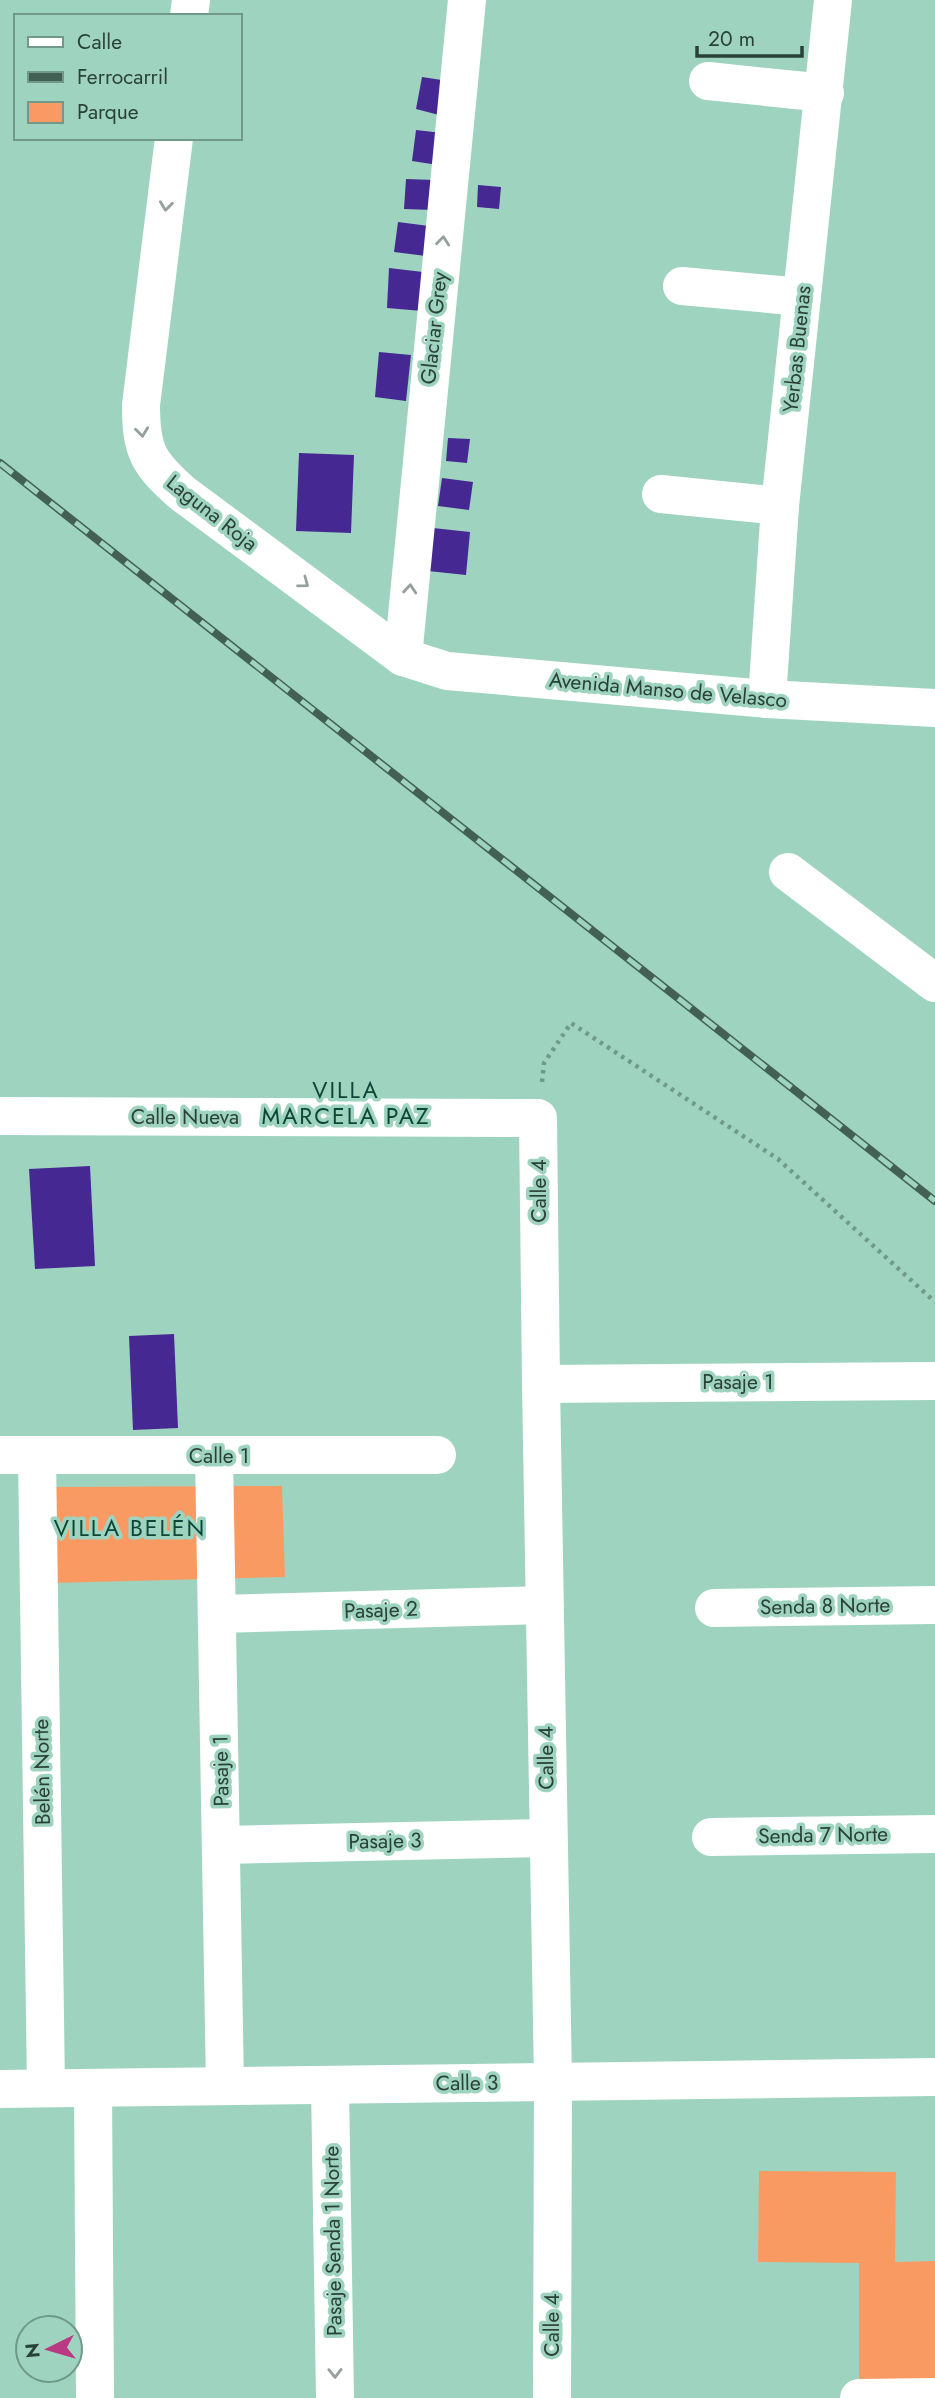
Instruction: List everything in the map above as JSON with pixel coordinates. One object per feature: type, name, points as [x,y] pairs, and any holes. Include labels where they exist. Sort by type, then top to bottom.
[{"type":"street","name":"Glaciar Grey","points":[[403,657],[467,0]]},
{"type":"street","name":"Yerbas Buenas","points":[[767,699],[780,506],[833,0]]},
{"type":"street","points":[[708,81],[825,93]]},
{"type":"street","name":"Laguna Roja","points":[[174,140],[141,405],[141,436],[150,458],[166,479],[182,493],[403,657]]},
{"type":"street","points":[[682,286],[802,297]]},
{"type":"street","points":[[661,494],[780,506]]},
{"type":"street","name":"Avenida Manso de Velasco","points":[[403,657],[447,671],[767,699],[935,708]]},
{"type":"street","points":[[788,872],[935,983]]},
{"type":"street","name":"Calle Nueva","points":[[0,1116],[538,1118]]},
{"type":"street","name":"Calle 4","points":[[538,1118],[553,2081],[552,2398]]},
{"type":"street","name":"Pasaje 1","points":[[541,1384],[935,1381]]},
{"type":"street","name":"Calle 1","points":[[0,1455],[437,1455]]},
{"type":"street","name":"Belén Norte","points":[[37,1456],[47,2088]]},
{"type":"street","name":"Pasaje 1","points":[[214,1456],[225,2086]]},
{"type":"street","name":"Pasaje 2","points":[[217,1614],[544,1605]]},
{"type":"street","name":"Senda 8 Norte","points":[[714,1608],[935,1605]]},
{"type":"street","name":"Senda 7 Norte","points":[[711,1836],[935,1834]]},
{"type":"street","name":"Pasaje 3","points":[[222,1845],[548,1838]]},
{"type":"street","name":"Calle 3","points":[[0,2089],[935,2077]]},
{"type":"street","name":"Pasaje Senda 1 Norte","points":[[330,2085],[335,2398]]},
{"type":"street","points":[[93,2088],[95,2398]]},
{"type":"street","points":[[859,2398],[935,2397]]},
{"type":"path","points":[[538,1118],[544,1063],[571,1023],[778,1159],[935,1302]]},
{"type":"green space","points":[[282,1486],[285,1577],[53,1583],[50,1487]]},
{"type":"green space","points":[[759,2171],[896,2172],[895,2262],[935,2261],[935,2383],[859,2383],[859,2263],[758,2262]]},
{"type":"building","points":[[422,77],[448,81],[439,115],[416,109]]},
{"type":"building","points":[[416,130],[442,133],[438,165],[412,161]]},
{"type":"building","points":[[406,179],[434,180],[433,210],[404,209]]},
{"type":"building","points":[[478,185],[501,187],[499,209],[477,207]]},
{"type":"building","points":[[398,222],[429,226],[426,256],[394,252]]},
{"type":"building","points":[[389,268],[423,272],[422,311],[387,308]]},
{"type":"building","points":[[379,352],[411,355],[406,401],[375,397]]},
{"type":"building","points":[[448,438],[470,439],[467,463],[446,461]]},
{"type":"building","points":[[299,453],[354,455],[351,533],[296,531]]},
{"type":"building","points":[[442,478],[473,482],[469,510],[438,506]]},
{"type":"building","points":[[433,528],[470,532],[466,575],[428,571]]},
{"type":"building","points":[[90,1166],[95,1266],[35,1269],[29,1169]]},
{"type":"building","points":[[174,1334],[178,1428],[133,1430],[129,1336]]},
{"type":"railway","points":[[0,463],[935,1201]]},
{"type":"district","name":"VILLA MARCELA PAZ","points":[[346,1103]]},
{"type":"district","name":"VILLA BELÉN","points":[[130,1528]]}]
